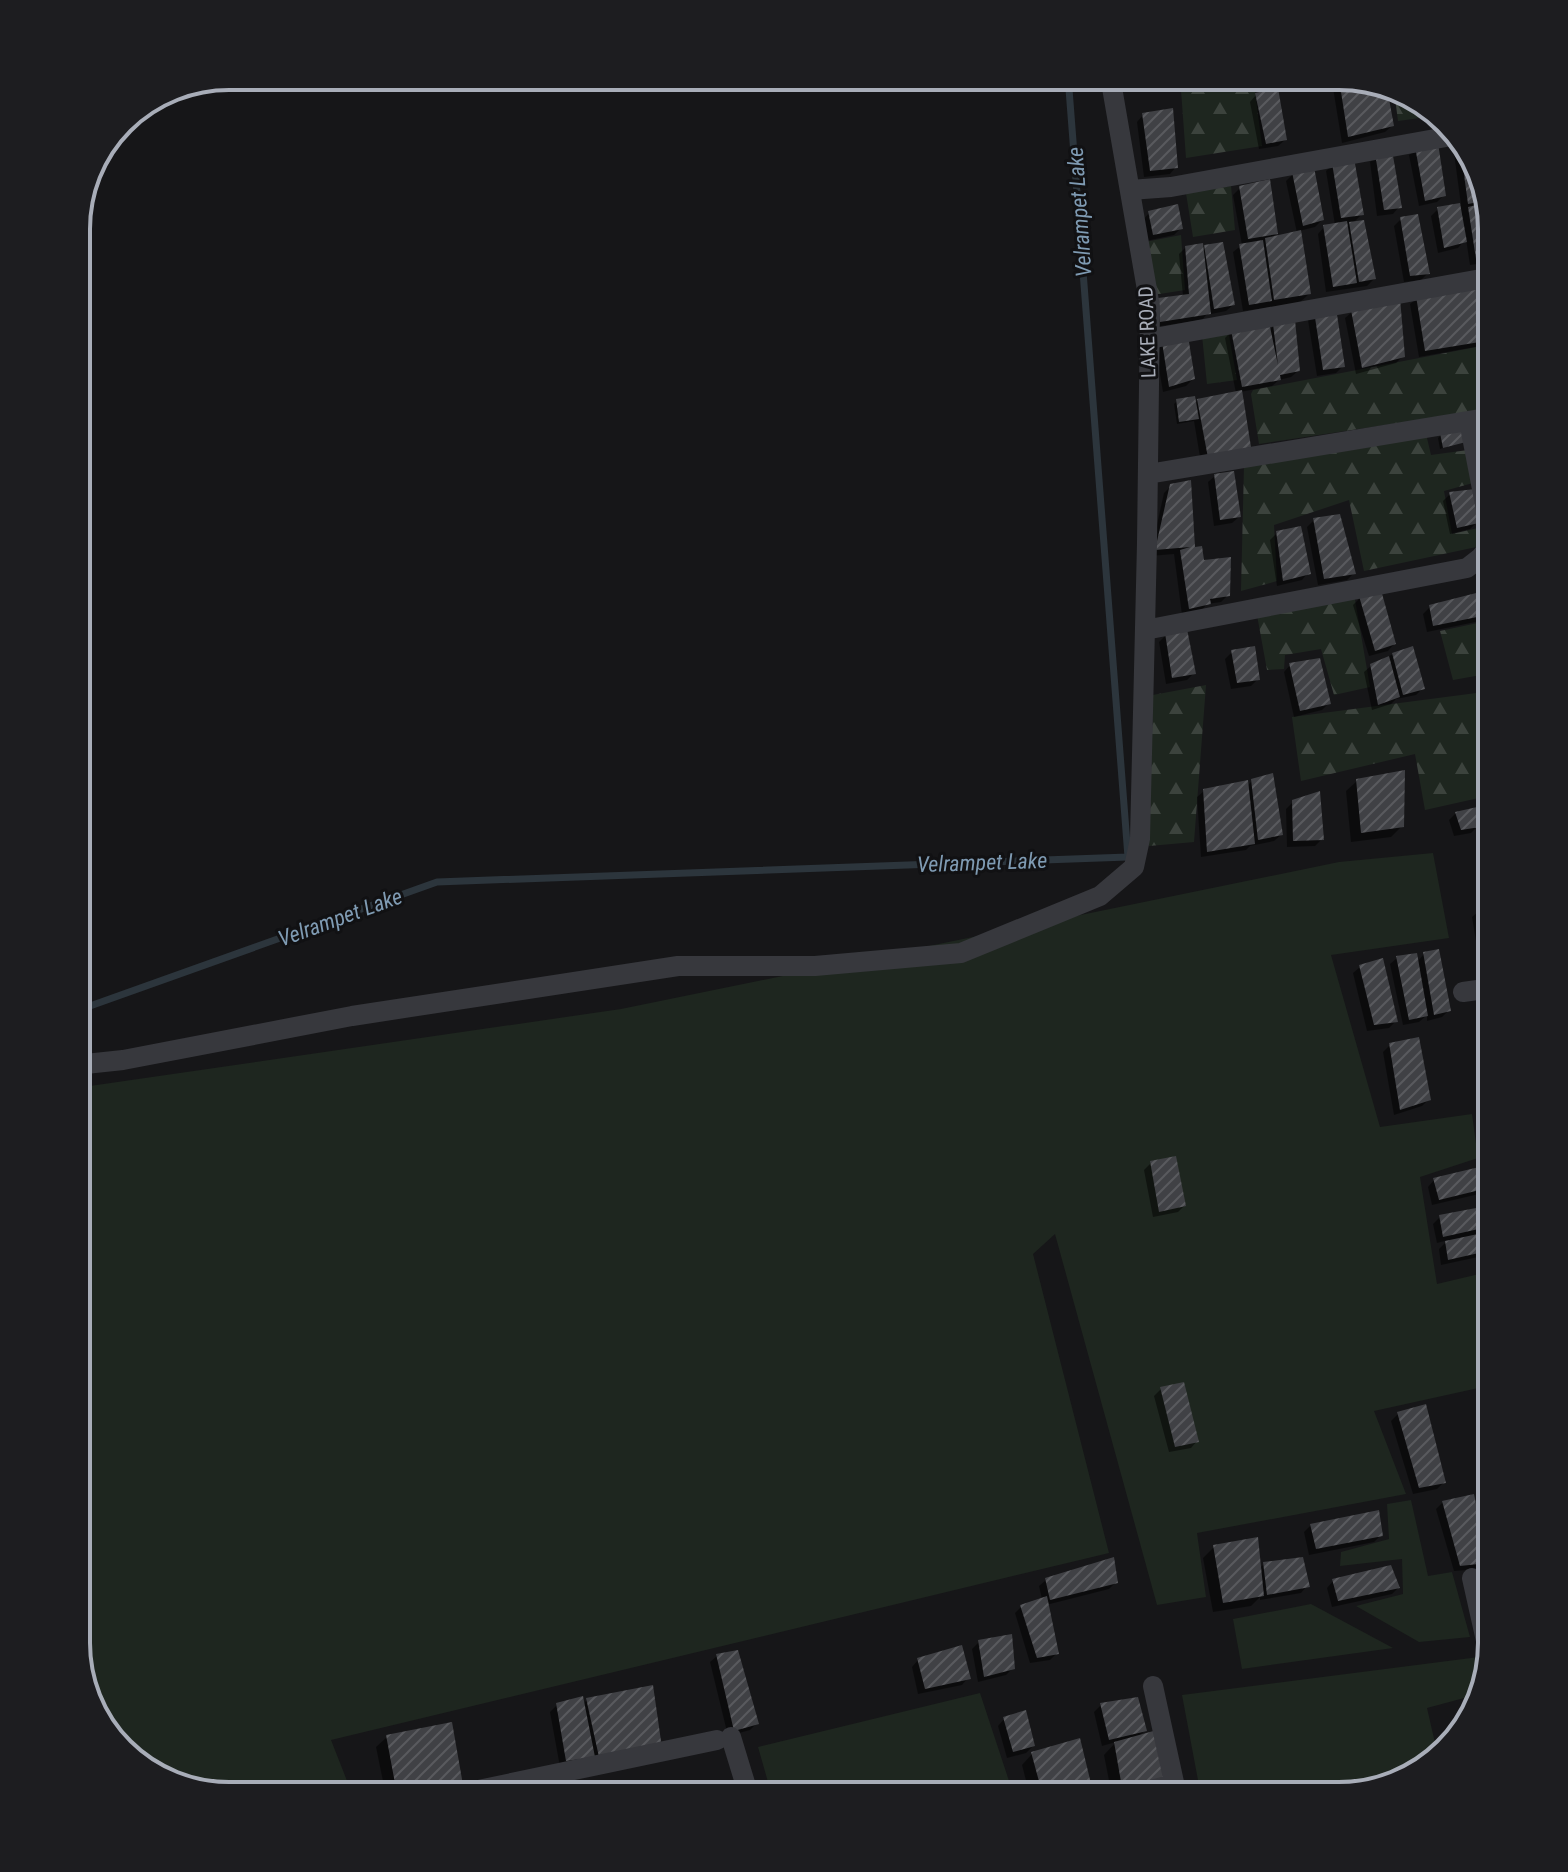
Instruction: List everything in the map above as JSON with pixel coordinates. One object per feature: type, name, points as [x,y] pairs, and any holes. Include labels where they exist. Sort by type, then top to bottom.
[{"type":"street","name":"LAKE ROAD","points":[[90,1064],[123,1060],[352,1016],[678,966],[815,966],[961,953],[1100,896],[1134,867],[1140,839],[1150,307],[1112,90]]},
{"type":"street","points":[[1130,190],[1171,187],[1443,138]]},
{"type":"street","points":[[1149,339],[1478,280]]},
{"type":"street","points":[[1148,474],[1478,419]]},
{"type":"street","points":[[1469,421],[1478,468]]},
{"type":"street","points":[[1145,630],[1467,568],[1478,559]]},
{"type":"street","points":[[1463,992],[1478,990]]},
{"type":"street","points":[[1472,1578],[1478,1605]]},
{"type":"street","points":[[1153,1686],[1173,1782]]},
{"type":"street","points":[[517,1782],[724,1739],[743,1782]]},
{"type":"green space","points":[[1181,90],[1255,90],[1262,146],[1186,158]]},
{"type":"green space","points":[[1396,103],[1422,118],[1398,121]]},
{"type":"green space","points":[[1231,186],[1235,230],[1193,237],[1186,193]]},
{"type":"green space","points":[[1181,235],[1185,290],[1153,295],[1145,242]]},
{"type":"green space","points":[[1228,330],[1237,380],[1207,384],[1202,335]]},
{"type":"green space","points":[[1478,347],[1478,411],[1259,444],[1251,394],[1253,390]]},
{"type":"green space","points":[[1426,434],[1431,455],[1468,450],[1473,483],[1444,491],[1452,534],[1478,528],[1478,547],[1364,571],[1349,500],[1274,525],[1277,581],[1241,591],[1244,466]]},
{"type":"green space","points":[[1354,594],[1370,687],[1334,695],[1321,649],[1285,655],[1284,669],[1267,670],[1257,615]]},
{"type":"green space","points":[[1478,623],[1478,676],[1453,680],[1440,631]]},
{"type":"green space","points":[[1206,685],[1194,842],[1149,846],[1153,695]]},
{"type":"green space","points":[[1478,693],[1478,798],[1425,810],[1415,754],[1301,781],[1292,717]]},
{"type":"green space","points":[[1433,853],[1449,938],[1331,955],[1380,1127],[1472,1114],[1478,1158],[1420,1177],[1437,1284],[1478,1274],[1478,1388],[1374,1411],[1406,1494],[1197,1533],[1206,1597],[1157,1605],[1055,1234],[1033,1254],[1109,1553],[331,1740],[348,1782],[229,1782],[193,1777],[144,1753],[113,1720],[97,1688],[90,1643],[90,1086],[621,1009],[1339,862]]},
{"type":"green space","points":[[1411,1500],[1428,1576],[1452,1572],[1470,1637],[1419,1642],[1356,1606],[1403,1594],[1402,1559],[1340,1566],[1341,1552],[1389,1539],[1387,1504]]},
{"type":"green space","points":[[1311,1604],[1393,1648],[1242,1669],[1233,1619]]},
{"type":"green space","points":[[1477,1657],[1466,1697],[1427,1708],[1435,1743],[1401,1768],[1366,1779],[1339,1782],[1198,1782],[1182,1695]]},
{"type":"green space","points":[[980,1693],[1009,1782],[768,1782],[758,1747]]},
{"type":"building","points":[[1278,90],[1287,140],[1266,144],[1255,93]]},
{"type":"building","points":[[1341,90],[1389,99],[1394,126],[1348,137]]},
{"type":"building","points":[[1173,108],[1178,168],[1150,171],[1142,113]]},
{"type":"building","points":[[1438,143],[1446,196],[1425,201],[1415,147]]},
{"type":"building","points":[[1392,150],[1402,208],[1384,210],[1375,153]]},
{"type":"building","points":[[1354,158],[1364,215],[1341,218],[1332,163]]},
{"type":"building","points":[[1463,165],[1475,203],[1468,204]]},
{"type":"building","points":[[1314,167],[1324,220],[1303,226],[1292,172]]},
{"type":"building","points":[[1270,179],[1278,234],[1248,239],[1239,186]]},
{"type":"building","points":[[1460,203],[1467,242],[1444,248],[1437,207]]},
{"type":"building","points":[[1178,204],[1183,229],[1153,235],[1148,211]]},
{"type":"building","points":[[1476,205],[1477,211],[1478,259],[1476,259],[1468,207]]},
{"type":"building","points":[[1418,214],[1430,274],[1410,276],[1400,217]]},
{"type":"building","points":[[1364,220],[1376,279],[1359,282],[1349,222]]},
{"type":"building","points":[[1347,221],[1357,283],[1333,287],[1323,225]]},
{"type":"building","points":[[1301,230],[1311,294],[1274,300],[1265,238]]},
{"type":"building","points":[[1263,240],[1272,301],[1249,305],[1239,244]]},
{"type":"building","points":[[1223,242],[1235,305],[1214,309],[1204,245]]},
{"type":"building","points":[[1203,243],[1211,314],[1160,322],[1158,298],[1189,294],[1185,246]]},
{"type":"building","points":[[1478,285],[1478,342],[1425,351],[1416,296]]},
{"type":"building","points":[[1400,298],[1405,357],[1362,368],[1351,310]]},
{"type":"building","points":[[1336,308],[1345,367],[1323,370],[1314,311]]},
{"type":"building","points":[[1295,320],[1300,371],[1280,375],[1281,380],[1242,387],[1231,330],[1269,322],[1278,365],[1273,324]]},
{"type":"building","points":[[1188,336],[1195,379],[1169,387],[1162,342]]},
{"type":"building","points":[[1242,390],[1251,447],[1208,458],[1197,399]]},
{"type":"building","points":[[1195,396],[1199,419],[1179,422],[1176,399]]},
{"type":"building","points":[[1463,430],[1466,442],[1443,448],[1440,433]]},
{"type":"building","points":[[1234,471],[1241,517],[1220,520],[1214,474]]},
{"type":"building","points":[[1191,480],[1195,547],[1202,546],[1204,560],[1231,557],[1230,596],[1210,599],[1211,604],[1189,609],[1180,550],[1190,547],[1155,550],[1170,484]]},
{"type":"building","points":[[1475,489],[1478,523],[1457,528],[1449,492]]},
{"type":"building","points":[[1340,514],[1356,574],[1324,579],[1313,518]]},
{"type":"building","points":[[1301,526],[1311,574],[1283,581],[1276,531]]},
{"type":"building","points":[[1381,590],[1396,644],[1375,651],[1359,596]]},
{"type":"building","points":[[1478,593],[1478,617],[1433,626],[1429,605]]},
{"type":"building","points":[[1187,629],[1196,674],[1172,678],[1165,633]]},
{"type":"building","points":[[1255,646],[1260,680],[1237,683],[1231,650]]},
{"type":"building","points":[[1413,646],[1425,689],[1403,695],[1392,653]]},
{"type":"building","points":[[1389,656],[1400,697],[1378,705],[1370,664]]},
{"type":"building","points":[[1320,658],[1331,704],[1300,711],[1289,663]]},
{"type":"building","points":[[1405,770],[1404,827],[1361,833],[1356,779]]},
{"type":"building","points":[[1273,773],[1283,835],[1258,840],[1251,779]]},
{"type":"building","points":[[1248,780],[1255,844],[1207,852],[1203,789]]},
{"type":"building","points":[[1320,791],[1324,840],[1293,841],[1292,800]]},
{"type":"building","points":[[1478,807],[1478,827],[1461,830],[1455,812]]},
{"type":"building","points":[[1439,949],[1451,1011],[1434,1015],[1423,952]]},
{"type":"building","points":[[1417,953],[1428,1016],[1409,1020],[1396,956]]},
{"type":"building","points":[[1383,958],[1398,1022],[1374,1025],[1359,965]]},
{"type":"building","points":[[1419,1037],[1431,1100],[1400,1110],[1389,1043]]},
{"type":"building","points":[[1176,1156],[1186,1206],[1159,1212],[1150,1161]]},
{"type":"building","points":[[1478,1167],[1478,1190],[1439,1200],[1433,1178]]},
{"type":"building","points":[[1478,1208],[1478,1229],[1443,1237],[1439,1215]]},
{"type":"building","points":[[1478,1234],[1478,1253],[1448,1260],[1445,1241]]},
{"type":"building","points":[[1184,1382],[1199,1442],[1175,1447],[1160,1387]]},
{"type":"building","points":[[1426,1404],[1446,1483],[1419,1488],[1397,1412]]},
{"type":"building","points":[[1474,1494],[1478,1514],[1478,1564],[1460,1566],[1442,1501]]},
{"type":"building","points":[[1379,1510],[1383,1536],[1316,1549],[1310,1524]]},
{"type":"building","points":[[1258,1537],[1264,1596],[1223,1603],[1213,1545]]},
{"type":"building","points":[[1114,1557],[1118,1583],[1050,1600],[1045,1578]]},
{"type":"building","points":[[1303,1557],[1310,1587],[1267,1595],[1263,1562]]},
{"type":"building","points":[[1391,1565],[1400,1588],[1338,1601],[1332,1579]]},
{"type":"building","points":[[1047,1596],[1059,1654],[1037,1658],[1020,1605]]},
{"type":"building","points":[[1012,1634],[1015,1669],[984,1677],[978,1640]]},
{"type":"building","points":[[962,1645],[971,1679],[925,1689],[917,1658]]},
{"type":"building","points":[[738,1650],[759,1724],[734,1731],[716,1654]]},
{"type":"building","points":[[653,1685],[662,1748],[599,1757],[586,1698]]},
{"type":"building","points":[[583,1696],[595,1757],[566,1761],[556,1703]]},
{"type":"building","points":[[1138,1697],[1147,1731],[1109,1740],[1100,1703]]},
{"type":"building","points":[[1026,1710],[1035,1746],[1013,1752],[1003,1717]]},
{"type":"building","points":[[452,1722],[462,1782],[395,1782],[386,1735]]},
{"type":"building","points":[[1157,1730],[1169,1780],[1121,1782],[1114,1742]]},
{"type":"building","points":[[1080,1738],[1091,1782],[1039,1782],[1031,1752]]},
{"type":"waterway","name":"Velrampet Lake","points":[[90,1006],[437,882],[1128,857],[1069,90]]}]
